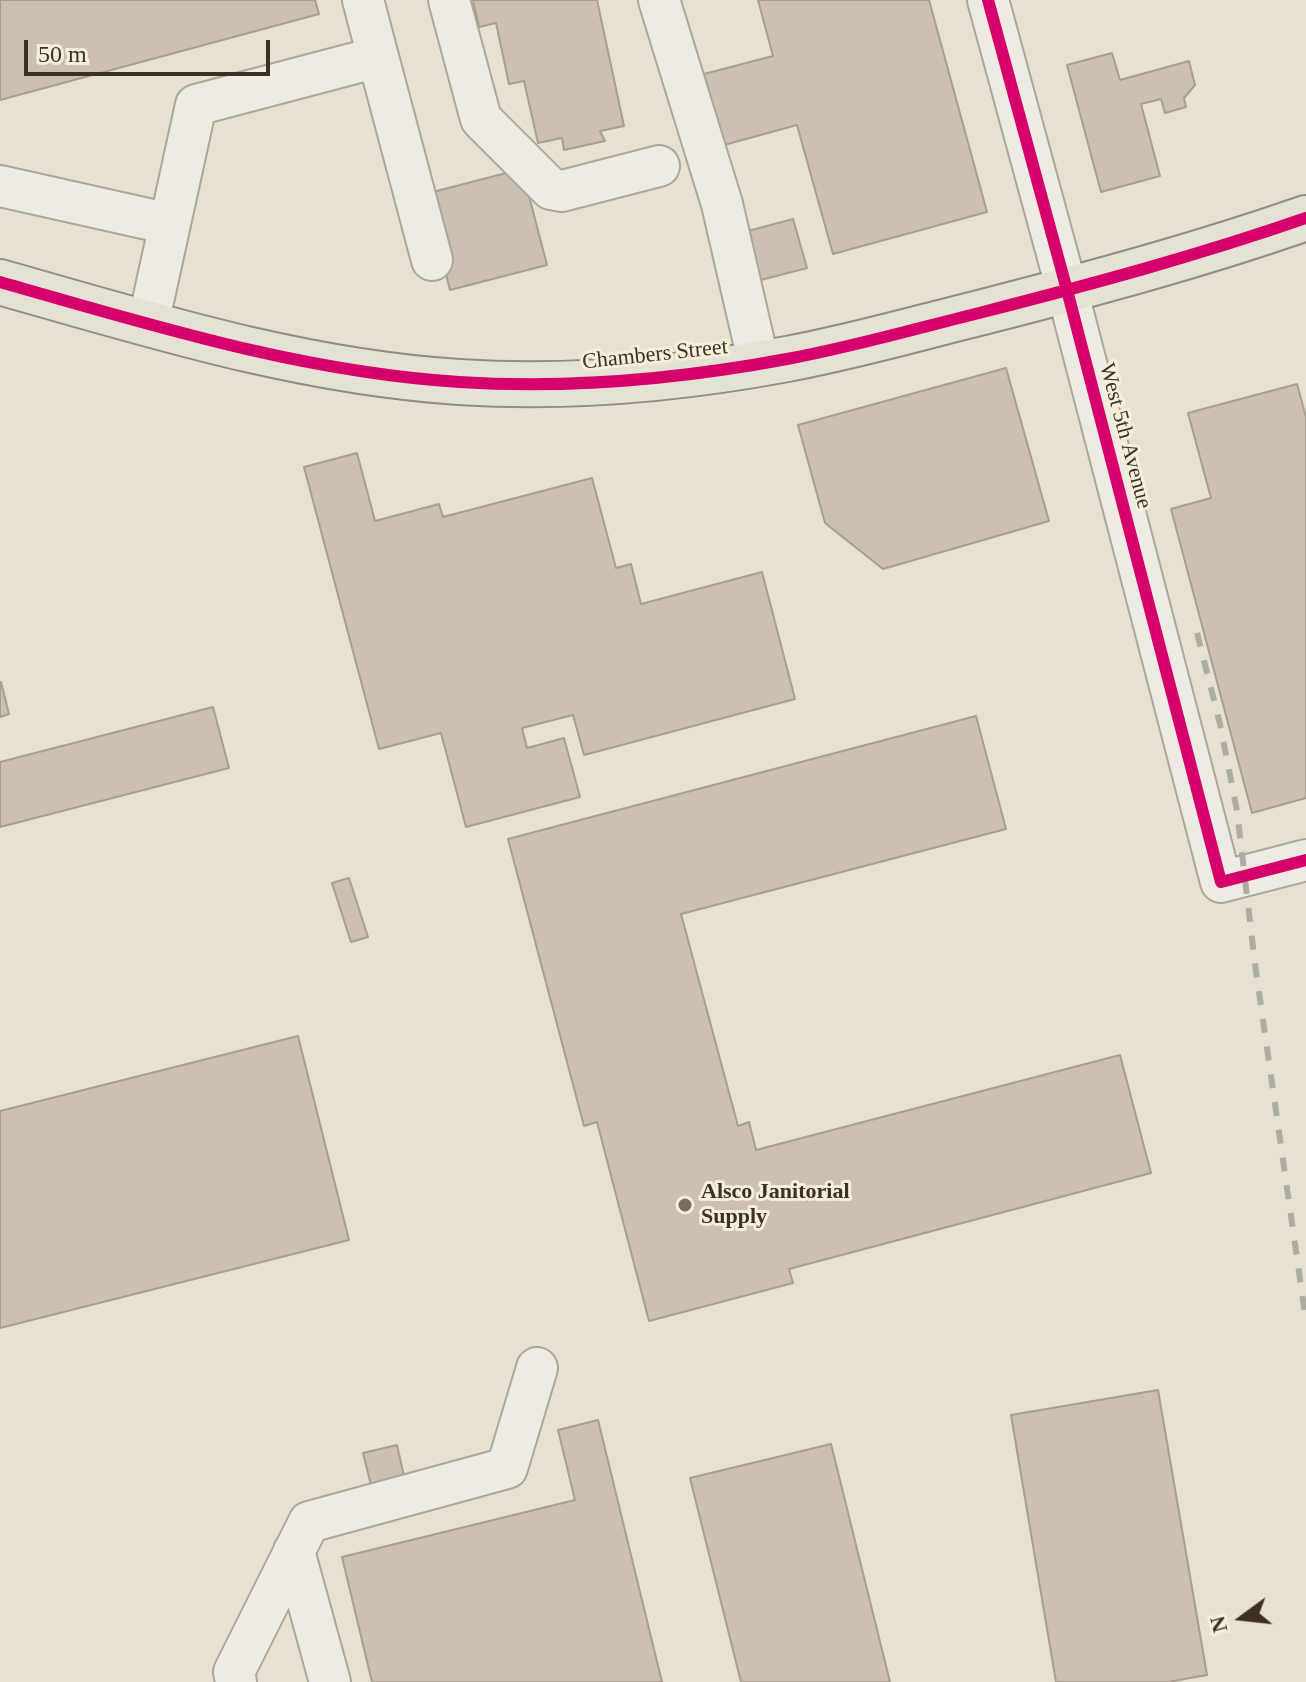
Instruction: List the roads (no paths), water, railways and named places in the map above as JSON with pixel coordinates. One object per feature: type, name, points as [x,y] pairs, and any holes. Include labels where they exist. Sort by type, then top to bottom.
[{"type":"main road","name":"Chambers Street","points":[[0,282],[249,351],[359,371],[460,382],[576,383],[690,374],[759,364],[883,337],[1215,250],[1306,218]]},
{"type":"street","points":[[363,0],[432,260]]},
{"type":"street","points":[[449,0],[481,119],[551,189],[562,191],[659,166]]},
{"type":"street","points":[[659,0],[722,204],[759,364]]},
{"type":"street","name":"West 5th Avenue","points":[[988,0],[1221,882],[1306,860]]},
{"type":"street","points":[[148,324],[196,105],[378,57]]},
{"type":"street","points":[[0,186],[170,224]]},
{"type":"street","points":[[236,1682],[234,1672],[309,1522],[507,1468],[537,1368]]},
{"type":"street","points":[[294,1551],[330,1682]]},
{"type":"railway","points":[[1197,633],[1220,724],[1237,811],[1255,964],[1306,1321]]},
{"type":"place","name":"Alsco Janitorial Supply","points":[[685,1205]]}]
